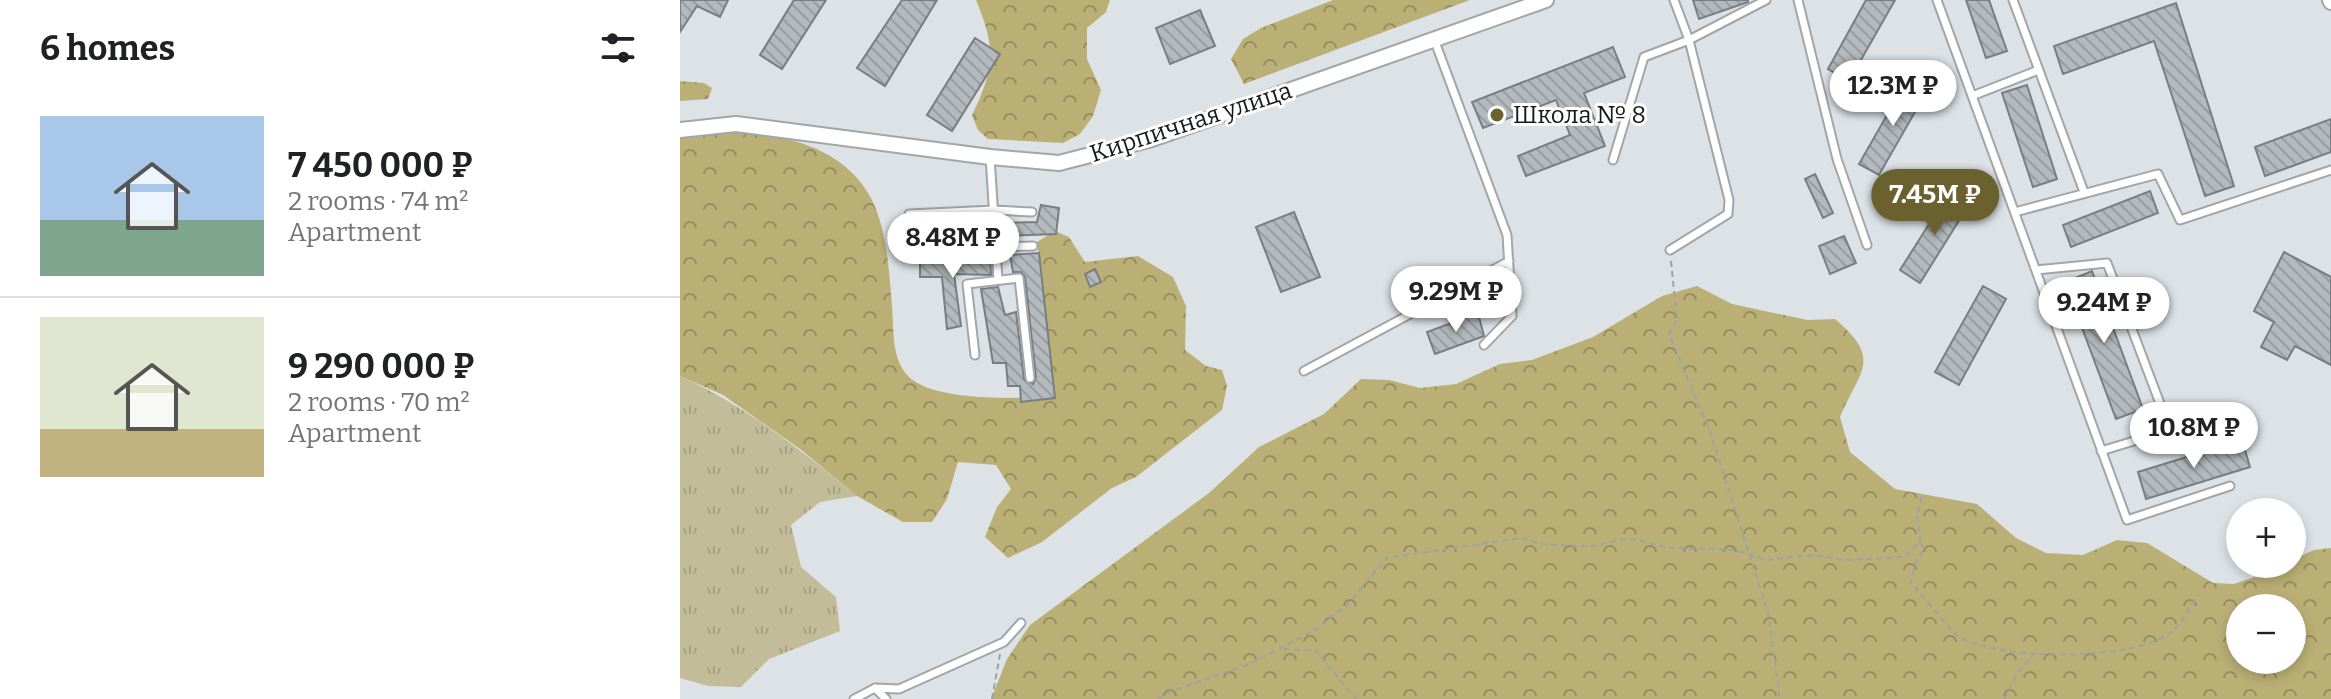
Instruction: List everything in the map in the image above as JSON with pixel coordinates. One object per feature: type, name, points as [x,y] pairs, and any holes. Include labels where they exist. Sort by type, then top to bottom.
[{"type":"street","name":"Кирпичная улица","points":[[680,130],[736,124],[1059,163],[1152,139],[1546,0]]},
{"type":"lane","points":[[1670,250],[1728,214],[1729,200],[1689,40],[1674,0]]},
{"type":"lane","points":[[1613,160],[1644,57],[1689,40],[1766,0]]},
{"type":"lane","points":[[1798,0],[1837,159],[1867,245]]},
{"type":"lane","points":[[1937,0],[2127,520],[2230,486]]},
{"type":"lane","points":[[2013,0],[2036,71],[2084,192]]},
{"type":"lane","points":[[1434,39],[1507,235],[1512,316],[1484,345]]},
{"type":"lane","points":[[1972,96],[2036,71]]},
{"type":"lane","points":[[990,157],[998,280]]},
{"type":"lane","points":[[2015,212],[2158,174],[2180,220],[2331,170]]},
{"type":"lane","points":[[909,214],[994,210],[1032,212]]},
{"type":"lane","points":[[924,249],[1033,246]]},
{"type":"lane","points":[[1304,371],[1509,261]]},
{"type":"lane","points":[[2036,270],[2107,263],[2170,430],[2101,451]]},
{"type":"lane","points":[[975,355],[967,284],[1019,278],[1030,378]]},
{"type":"lane","points":[[854,699],[875,688],[899,689],[1004,642],[1021,623]]},
{"type":"lane","points":[[875,688],[886,699]]},
{"type":"path","points":[[1670,250],[1677,320],[1669,334],[1710,432],[1768,612],[1780,699]]},
{"type":"path","points":[[1922,496],[1917,515],[1920,542],[1924,549],[1914,565],[1911,583],[1939,610],[1956,636],[1995,651],[2033,655],[2117,651],[2170,634],[2198,595]]},
{"type":"path","points":[[1159,699],[1166,693],[1282,649],[1315,630],[1348,604],[1377,573],[1381,562],[1402,553],[1521,538],[1548,545],[1594,546],[1627,538],[1671,548],[1735,550],[1766,560],[1814,555],[1847,560],[1904,557],[1920,542]]},
{"type":"path","points":[[992,699],[1004,642]]},
{"type":"path","points":[[1282,649],[1316,651],[1356,699]]},
{"type":"path","points":[[2004,699],[2018,672],[2033,655]]},
{"type":"green space","points":[[976,0],[1110,0],[1106,12],[1087,28],[1087,59],[1101,90],[1093,116],[1080,134],[1063,143],[988,139],[978,130],[972,115],[989,71],[990,45]]},
{"type":"green space","points":[[1333,0],[1470,0],[1244,84],[1231,59],[1243,39],[1261,28]]},
{"type":"green space","points":[[680,81],[704,83],[712,88],[708,99],[680,101]]},
{"type":"green space","points":[[680,130],[731,131],[784,138],[832,157],[852,172],[868,193],[879,219],[888,263],[896,352],[903,369],[918,384],[967,396],[1032,397],[1044,380],[1041,273],[1037,242],[1055,231],[1069,237],[1085,262],[1138,256],[1173,277],[1186,306],[1185,350],[1206,366],[1222,370],[1227,386],[1222,410],[1136,477],[1112,488],[1042,542],[1008,558],[985,537],[997,507],[1011,489],[996,465],[958,462],[947,499],[932,522],[903,522],[857,496],[800,449],[723,395],[680,376]]},
{"type":"green space","points":[[1697,286],[1732,304],[1807,320],[1835,319],[1850,333],[1863,355],[1860,376],[1840,417],[1850,452],[1895,489],[1977,504],[2016,538],[2046,553],[2083,555],[2117,540],[2147,543],[2213,583],[2234,584],[2251,578],[2306,578],[2306,554],[2331,548],[2331,699],[991,699],[1007,659],[1030,625],[1209,493],[1259,447],[1324,414],[1361,379],[1389,380],[1420,388],[1456,384],[1500,364],[1532,360],[1593,337],[1662,296]]},
{"type":"green space","points":[[680,376],[750,415],[857,496],[820,502],[791,525],[801,567],[836,597],[840,631],[769,659],[741,687],[708,686],[680,678]]},
{"type":"building","points":[[680,0],[728,0],[720,17],[697,6],[680,32]]},
{"type":"building","points":[[794,0],[826,0],[782,69],[760,55]]},
{"type":"building","points":[[902,0],[937,0],[885,86],[857,68]]},
{"type":"building","points":[[1693,0],[1748,0],[1748,2],[1699,19]]},
{"type":"building","points":[[1866,0],[1895,0],[1849,81],[1828,69]]},
{"type":"building","points":[[1966,0],[1989,0],[2007,51],[1986,58]]},
{"type":"building","points":[[2176,3],[2234,186],[2205,196],[2154,41],[2063,74],[2054,46]]},
{"type":"building","points":[[1200,10],[1215,46],[1170,64],[1156,28]]},
{"type":"building","points":[[975,38],[1000,54],[952,131],[927,115]]},
{"type":"building","name":"Школа № 8","points":[[1613,47],[1625,77],[1584,93],[1605,146],[1526,176],[1518,156],[1570,135],[1556,100],[1483,128],[1472,102]]},
{"type":"building","points":[[1907,80],[1927,91],[1879,175],[1859,164]]},
{"type":"building","points":[[2027,85],[2057,179],[2033,187],[2002,93]]},
{"type":"building","points":[[2331,119],[2331,152],[2265,176],[2255,147]]},
{"type":"building","points":[[1815,174],[1833,213],[1823,218],[1805,179]]},
{"type":"building","points":[[1950,191],[1970,203],[1920,283],[1900,270]]},
{"type":"building","points":[[2150,191],[2158,213],[2071,247],[2063,225]]},
{"type":"building","points":[[1041,205],[1059,208],[1056,234],[1006,236],[1003,223],[1037,222]]},
{"type":"building","points":[[1294,212],[1320,277],[1281,292],[1256,227]]},
{"type":"building","points":[[981,222],[985,237],[903,241],[904,226]]},
{"type":"building","points":[[1844,236],[1856,263],[1830,274],[1819,246]]},
{"type":"building","points":[[2284,252],[2331,277],[2331,365],[2295,346],[2287,360],[2261,347],[2274,322],[2254,311]]},
{"type":"building","points":[[1039,253],[1055,398],[1021,402],[1020,386],[1008,386],[1006,363],[993,363],[981,289],[998,287],[1005,315],[1016,312],[1024,379],[1033,384],[1036,377],[1025,277],[1021,272],[1013,272],[1010,255]]},
{"type":"building","points":[[990,257],[991,275],[954,274],[961,326],[947,329],[942,277],[920,277],[920,259]]},
{"type":"building","points":[[1095,269],[1101,282],[1090,287],[1085,274]]},
{"type":"building","points":[[2092,271],[2143,409],[2116,419],[2065,282]]},
{"type":"building","points":[[1983,286],[2006,299],[1959,385],[1935,372]]},
{"type":"building","points":[[1478,313],[1484,336],[1435,354],[1427,332]]},
{"type":"building","points":[[2242,440],[2250,467],[2146,499],[2138,472]]},
{"type":"place","name":"Школа № 8","points":[[1497,115]]}]
